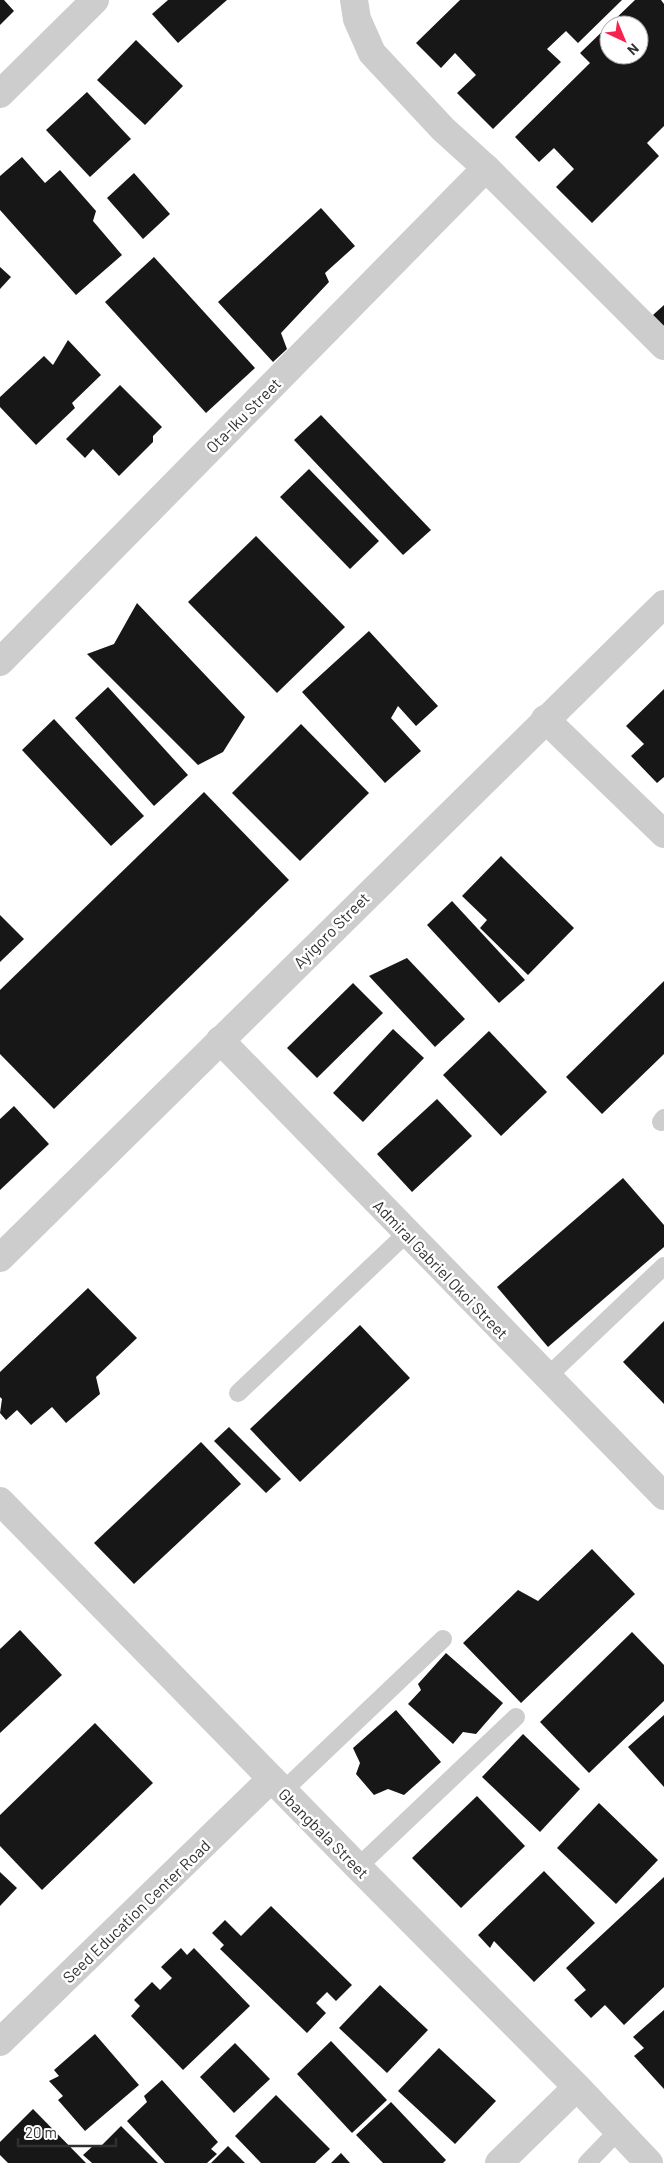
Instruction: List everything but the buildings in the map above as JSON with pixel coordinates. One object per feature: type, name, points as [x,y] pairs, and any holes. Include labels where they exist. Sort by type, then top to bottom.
[{"type":"street","points":[[0,94],[95,0]]},
{"type":"street","points":[[354,0],[356,19],[372,53],[442,129],[486,168],[664,346]]},
{"type":"street","name":"Ota-Iku Street","points":[[0,662],[486,168]]},
{"type":"street","name":"Ayigoro Street","points":[[0,1258],[545,719],[664,604]]},
{"type":"street","points":[[545,719],[664,834]]},
{"type":"street","name":"Admiral Gabriel Okoi Street","points":[[220,1040],[546,1377],[664,1496]]},
{"type":"street","name":"Gbangbala Street","points":[[0,1501],[277,1785],[577,2086],[649,2163]]},
{"type":"street","name":"Seed Education Center Road","points":[[0,2042],[277,1785]]},
{"type":"street","points":[[500,2163],[577,2086]]},
{"type":"lane","points":[[238,1393],[407,1233]]},
{"type":"lane","points":[[546,1377],[664,1266]]},
{"type":"lane","points":[[277,1785],[443,1638]]},
{"type":"lane","points":[[358,1867],[516,1717]]},
{"type":"lane","points":[[595,2160],[618,2131]]}]
